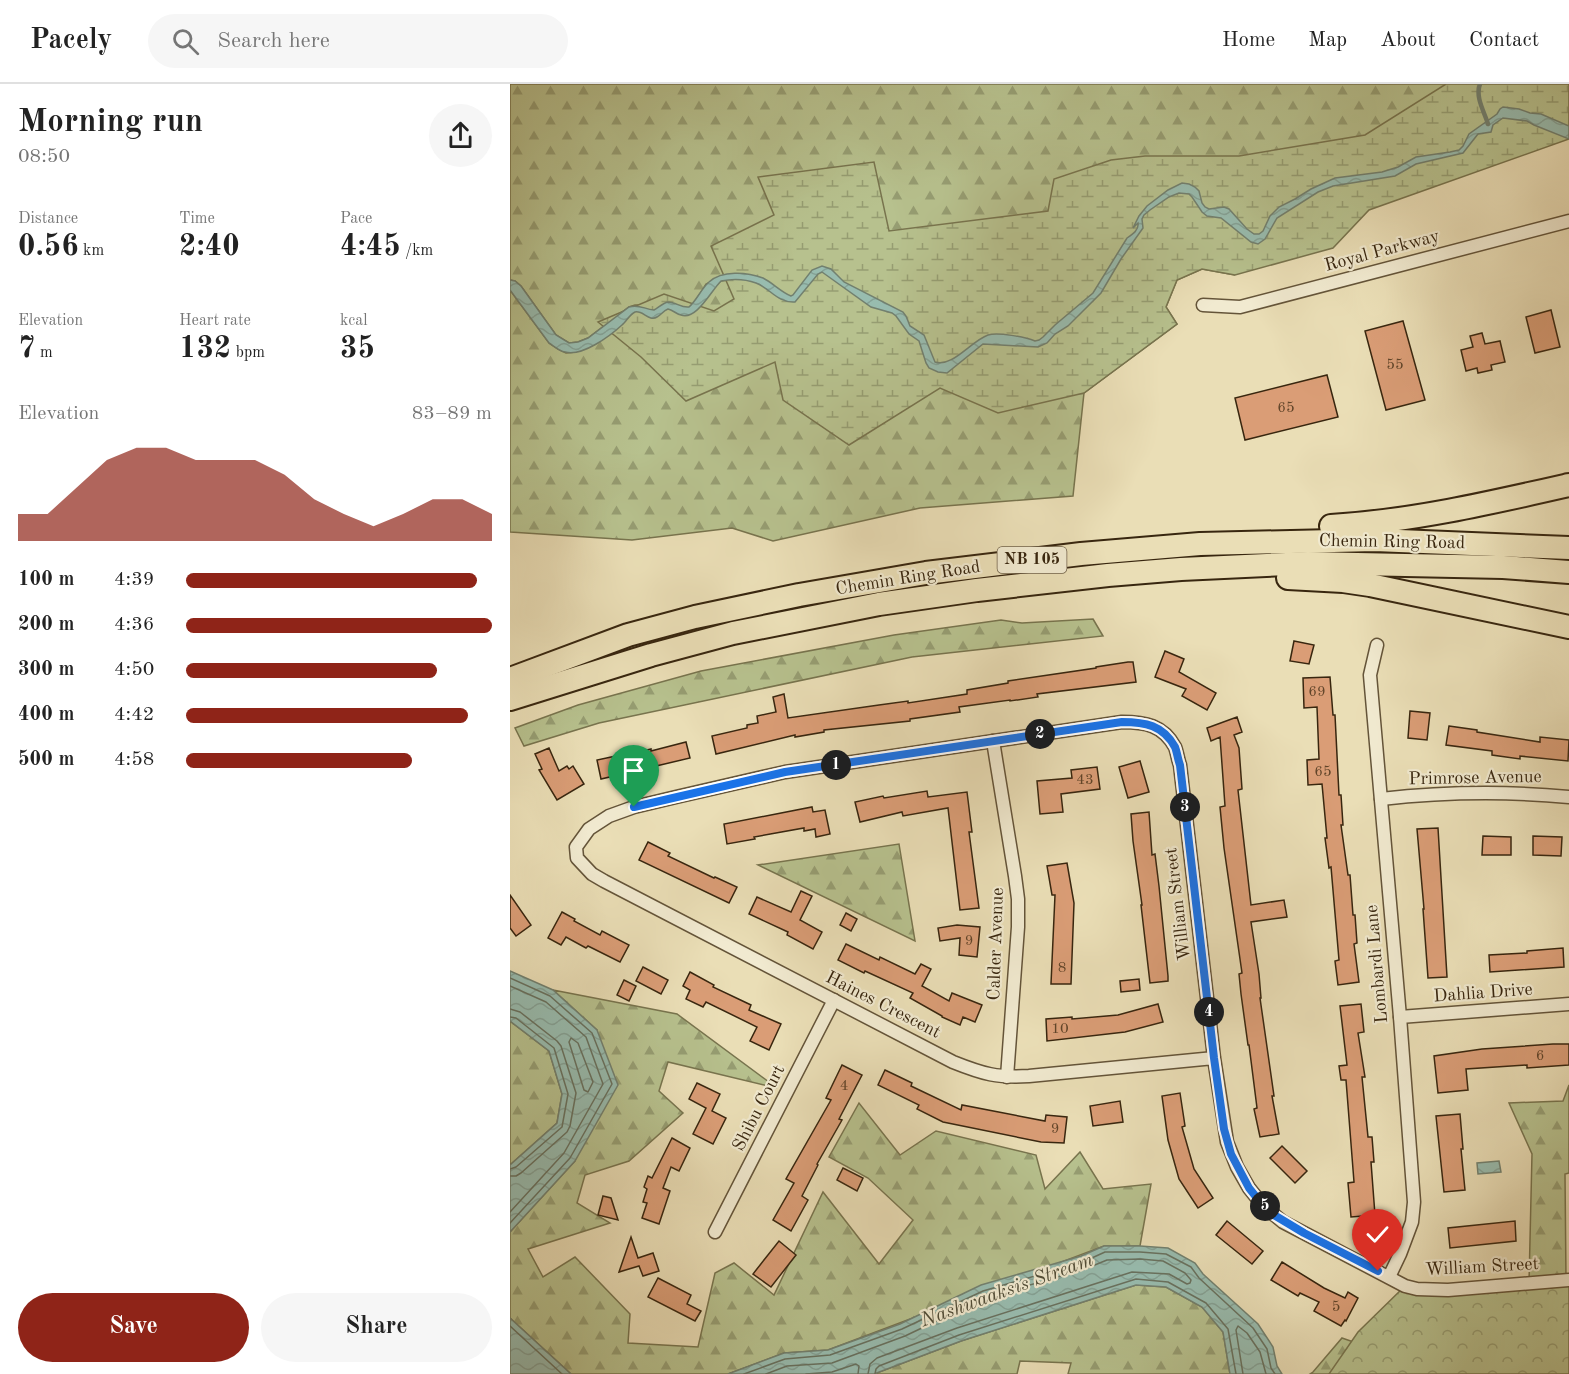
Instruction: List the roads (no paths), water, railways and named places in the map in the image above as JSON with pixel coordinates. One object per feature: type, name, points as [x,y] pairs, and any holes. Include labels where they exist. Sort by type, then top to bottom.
[{"type":"highway","points":[[1081,554],[1185,536],[1363,524],[1409,518],[1479,506],[1569,485]]},
{"type":"highway","name":"Chemin Ring Road","points":[[510,679],[628,635],[695,617],[799,595],[926,573],[1081,554],[1200,544],[1375,540],[1569,548]]},
{"type":"highway","name":"Chemin Ring Road","points":[[510,699],[651,655],[733,633],[879,604],[977,590],[1139,573],[1297,564],[1503,567],[1569,572]]},
{"type":"highway","points":[[977,590],[1276,577],[1317,579],[1370,585],[1569,627]]},
{"type":"street","name":"Royal Parkway","points":[[1203,305],[1240,307],[1569,221]]},
{"type":"street","name":"Lombardi Lane","points":[[1377,645],[1370,675],[1414,1202],[1412,1222],[1389,1277]]},
{"type":"street","name":"William Street","points":[[576,847],[589,829],[599,822],[634,807],[785,772],[1122,722],[1141,722],[1161,730],[1175,747],[1180,765],[1214,1058],[1227,1142],[1237,1167],[1257,1198],[1283,1222],[1405,1286],[1449,1290],[1569,1280]]},
{"type":"street","name":"Calder Avenue","points":[[993,741],[1018,899],[1007,1077]]},
{"type":"street","name":"Primrose Avenue","points":[[1380,799],[1480,792],[1569,797]]},
{"type":"street","name":"Haines Crescent","points":[[576,847],[577,858],[592,874],[953,1062],[982,1074],[1007,1077],[1029,1076],[1214,1058]]},
{"type":"street","name":"Shibu Court","points":[[715,1232],[834,1000]]},
{"type":"street","name":"Dahlia Drive","points":[[1400,1017],[1569,1004]]},
{"type":"water","points":[[1503,107],[1541,114],[1569,126],[1569,139],[1527,121],[1503,118],[1493,125],[1491,132],[1478,134],[1463,153],[1416,164],[1395,176],[1333,186],[1318,192],[1277,218],[1265,239],[1258,244],[1251,242],[1221,218],[1207,216],[1189,194],[1179,193],[1169,197],[1144,215],[1143,228],[1101,293],[1047,343],[1038,347],[983,344],[947,373],[929,368],[919,341],[909,334],[896,316],[871,307],[822,272],[795,302],[778,298],[761,285],[752,282],[721,281],[698,310],[692,314],[681,315],[668,309],[654,318],[635,312],[603,340],[587,349],[572,353],[561,351],[549,343],[510,290],[510,280],[521,286],[556,335],[569,343],[588,338],[629,307],[639,306],[654,310],[668,302],[689,307],[706,285],[721,275],[742,273],[757,276],[791,296],[812,270],[822,266],[831,269],[844,282],[903,312],[910,326],[924,335],[935,362],[941,363],[955,358],[982,338],[992,334],[1039,340],[1093,293],[1127,238],[1137,230],[1138,223],[1133,228],[1147,206],[1168,190],[1182,183],[1189,184],[1199,191],[1205,207],[1229,209],[1247,229],[1254,234],[1259,234],[1263,231],[1270,216],[1279,207],[1335,178],[1382,172],[1398,167],[1416,157],[1459,150],[1469,134]]},
{"type":"water","points":[[510,971],[553,990],[597,1030],[618,1085],[575,1161],[510,1232],[510,1165],[557,1123],[562,1094],[549,1051],[510,1021]]},
{"type":"water","points":[[1499,1161],[1501,1172],[1478,1174],[1477,1163]]},
{"type":"water","name":"Nashwaaksis Stream","points":[[1104,1246],[1168,1248],[1195,1263],[1203,1274],[1258,1324],[1273,1347],[1277,1366],[1282,1374],[1230,1374],[1223,1332],[1202,1307],[1166,1287],[1136,1285],[961,1341],[874,1374],[728,1374],[784,1353],[828,1350],[900,1324],[981,1285],[1081,1256]]},
{"type":"water","points":[[510,1318],[571,1374],[510,1374]]},
{"type":"waterway","points":[[1480,84],[1479,99],[1488,124]]}]
